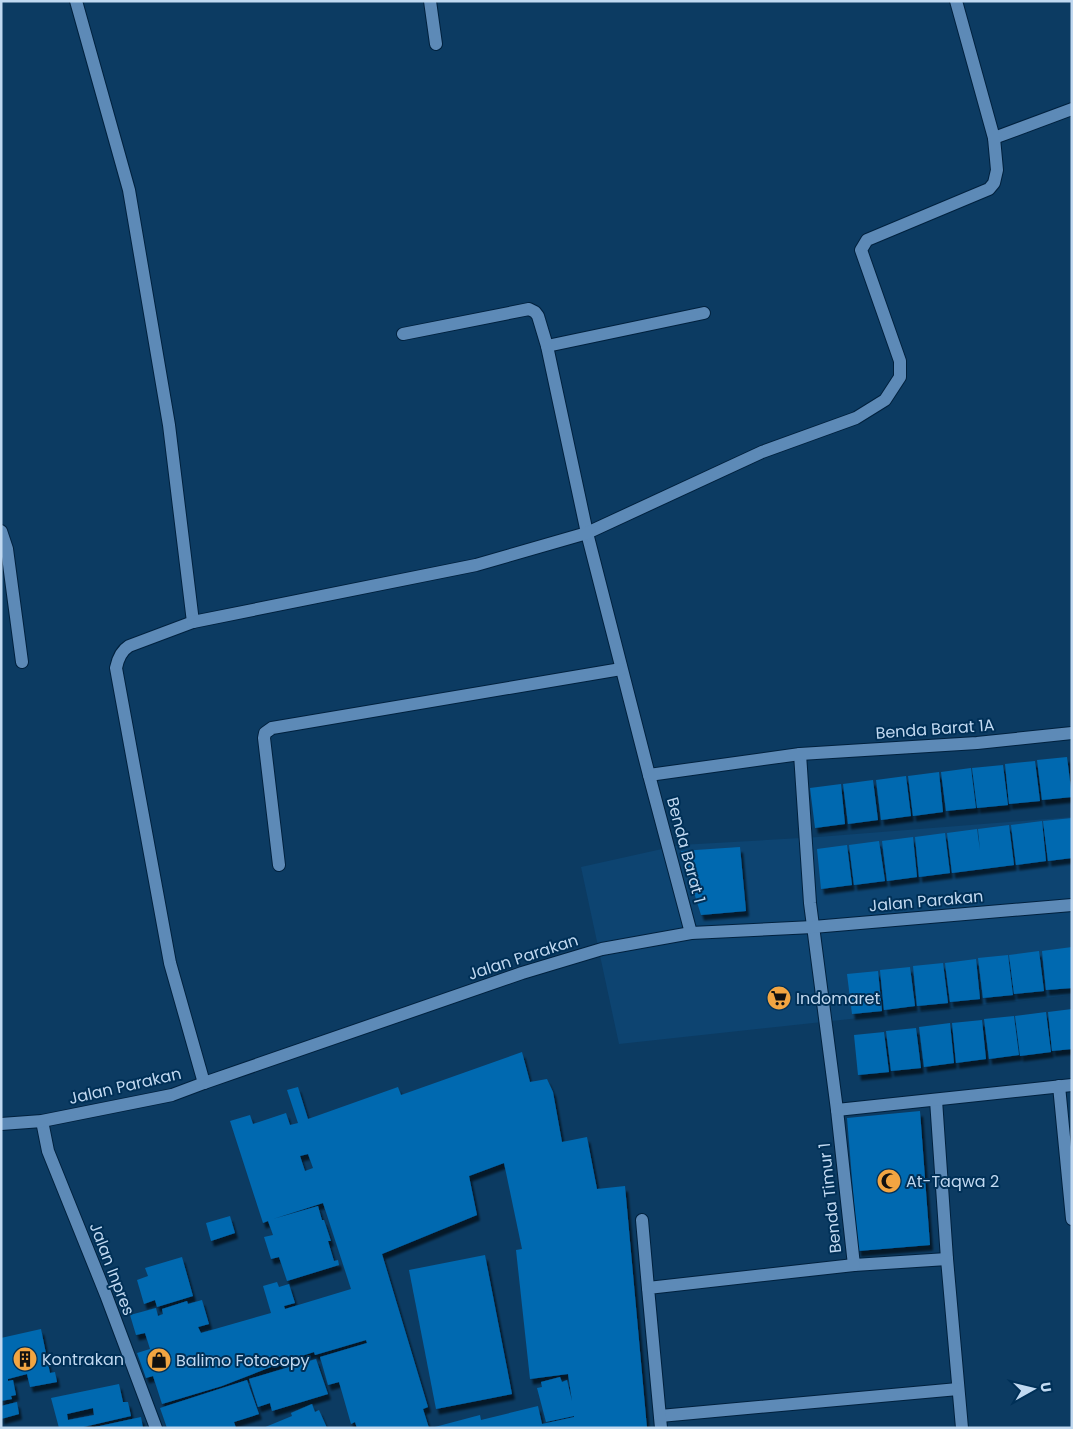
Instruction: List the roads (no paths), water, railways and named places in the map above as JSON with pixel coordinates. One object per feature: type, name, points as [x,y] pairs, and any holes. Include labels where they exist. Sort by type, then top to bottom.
[{"type":"street","points":[[76,1],[130,190],[169,426],[193,622]]},
{"type":"street","points":[[430,1],[436,44]]},
{"type":"street","points":[[204,1083],[170,963],[116,668],[122,652],[129,646],[193,622],[468,566],[587,533],[762,452],[856,418],[885,400],[900,377],[900,361],[861,250],[867,240],[990,189],[998,170],[994,138],[956,1]]},
{"type":"street","points":[[994,138],[1072,109]]},
{"type":"street","name":"Benda Barat 1","points":[[403,334],[529,309],[538,316],[548,346],[587,533],[621,669],[692,933]]},
{"type":"street","points":[[548,346],[704,313]]},
{"type":"street","points":[[1,532],[7,549],[22,662]]},
{"type":"street","points":[[279,865],[264,738],[265,733],[272,728],[621,669]]},
{"type":"street","name":"Benda Barat 1A","points":[[649,775],[800,754],[977,743],[1072,733]]},
{"type":"street","points":[[800,754],[813,927]]},
{"type":"street","name":"Jalan Parakan","points":[[1,1124],[42,1121],[172,1095],[522,973],[602,949],[692,933],[813,927],[1072,905]]},
{"type":"street","name":"Benda Timur 1","points":[[813,927],[838,1110],[854,1264],[947,1259]]},
{"type":"street","points":[[838,1110],[1065,1085],[1072,1219]]},
{"type":"street","points":[[936,1100],[947,1259],[962,1428]]},
{"type":"street","name":"Jalan Inpres","points":[[42,1121],[51,1160],[106,1294],[156,1428]]},
{"type":"street","points":[[642,1220],[660,1422],[958,1389]]},
{"type":"street","points":[[648,1288],[854,1264]]},
{"type":"place","name":"Indomaret","points":[[779,998]]},
{"type":"place","name":"At-Taqwa 2","points":[[889,1181]]},
{"type":"place","name":"Kontrakan","points":[[25,1359]]},
{"type":"place","name":"Balimo Fotocopy","points":[[159,1360]]}]
